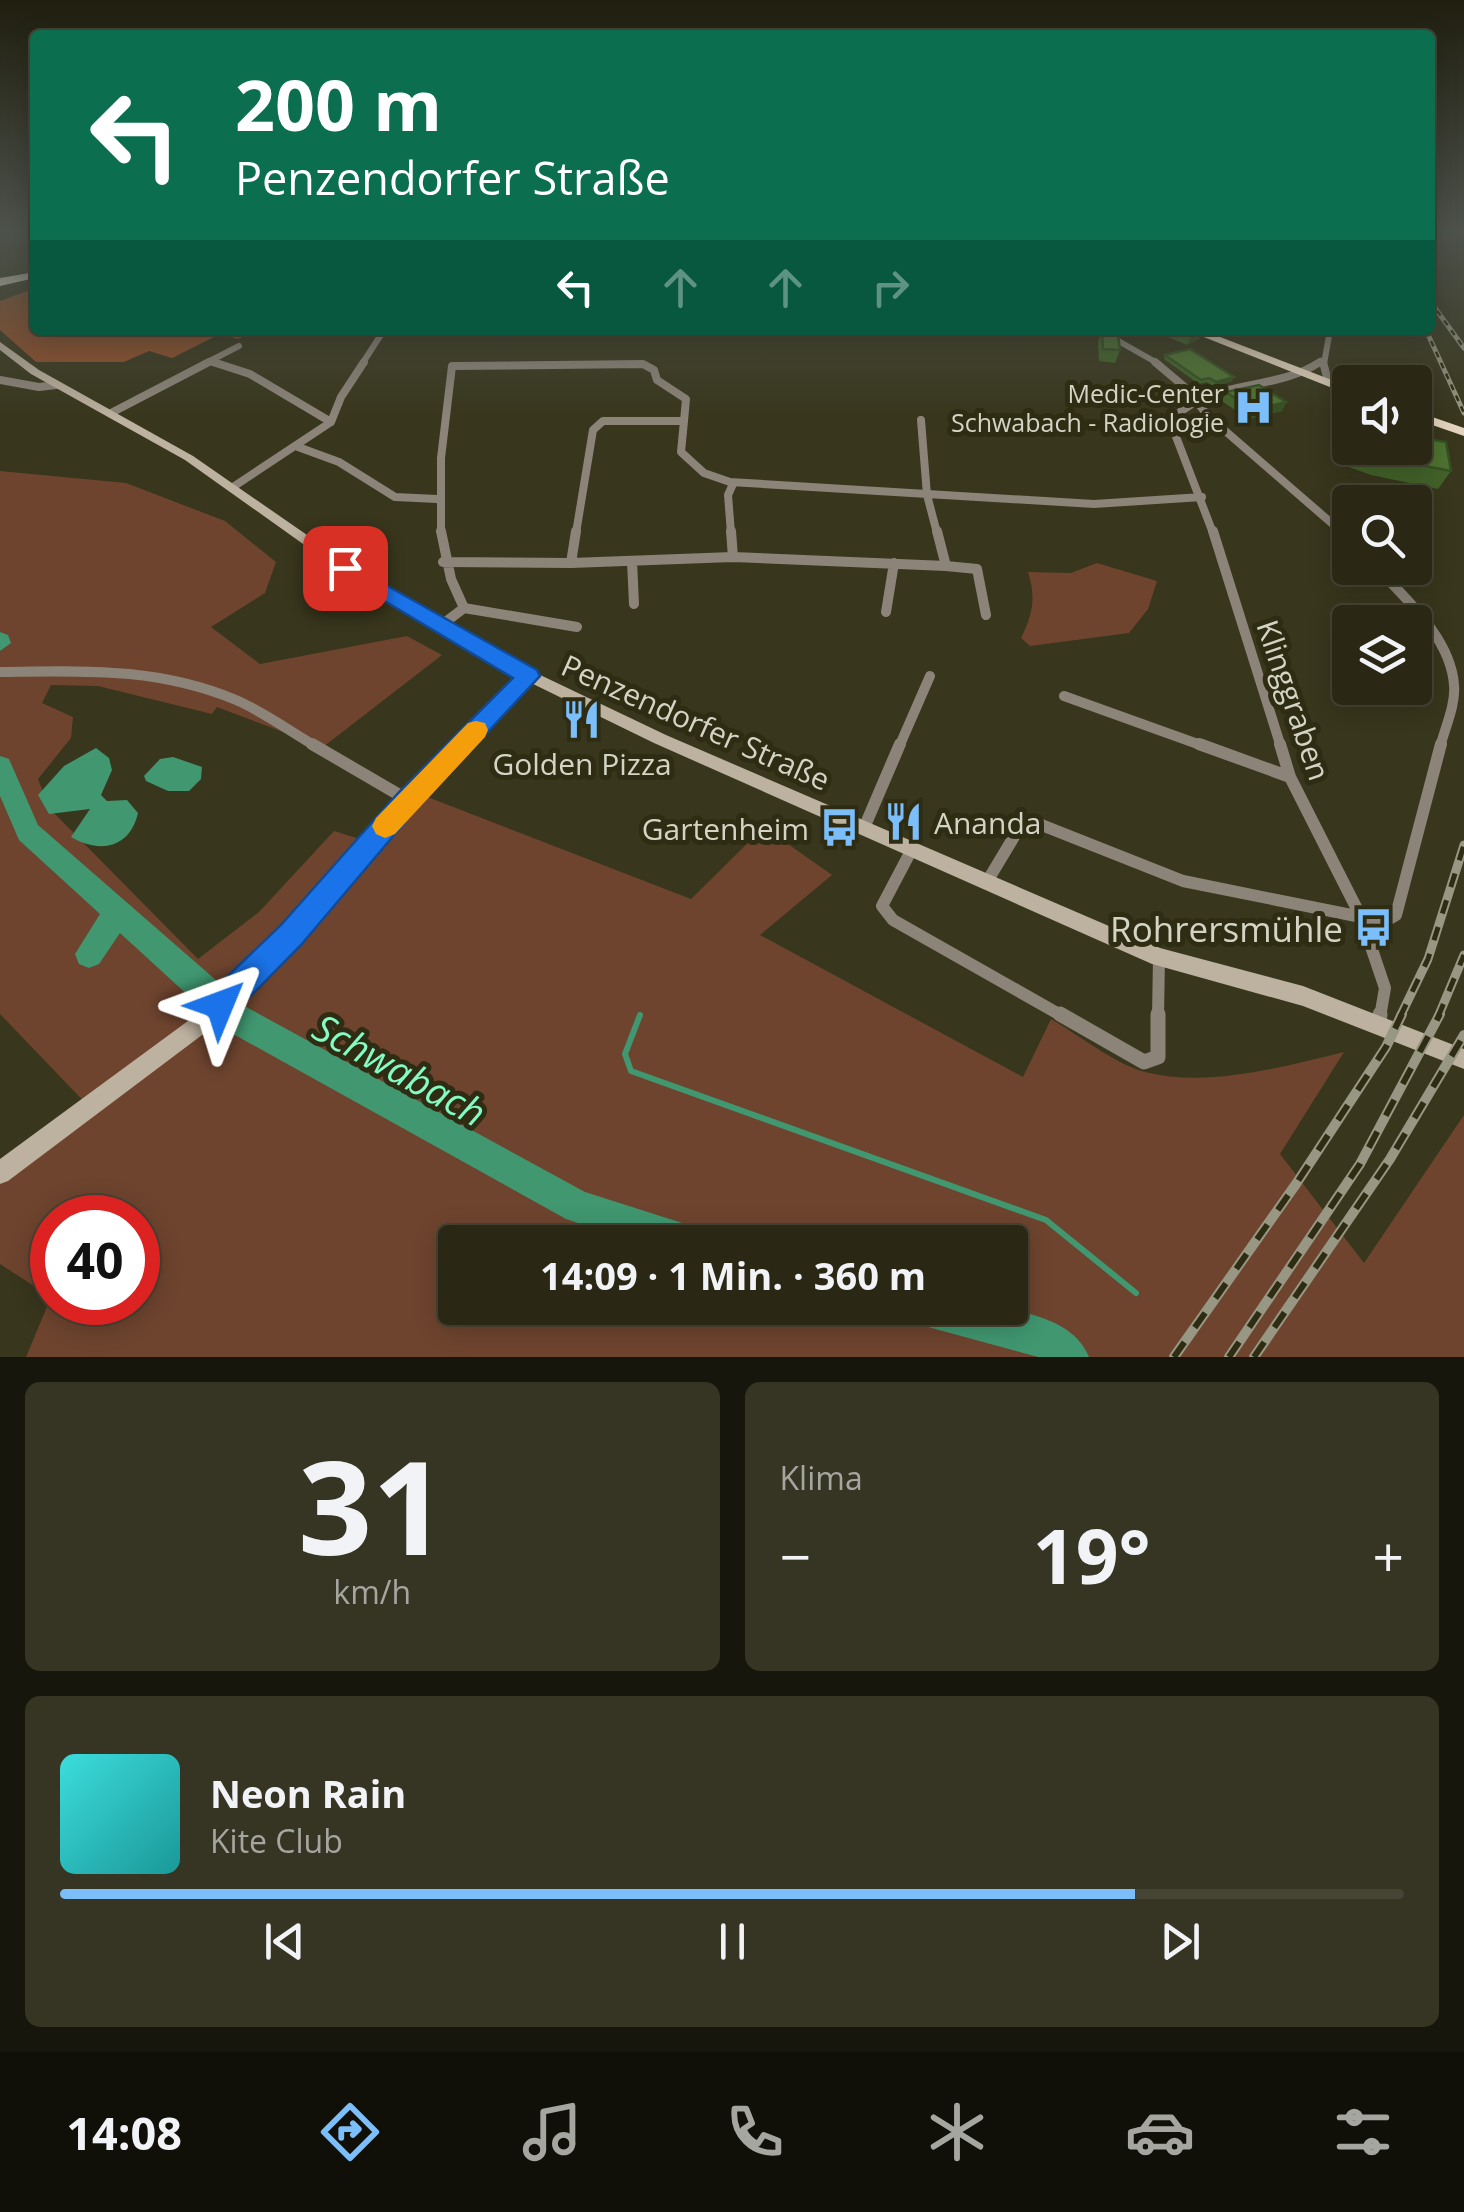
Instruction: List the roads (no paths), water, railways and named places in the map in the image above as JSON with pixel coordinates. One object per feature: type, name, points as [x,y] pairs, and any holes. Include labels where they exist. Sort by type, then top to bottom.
[{"type":"main road","points":[[1205,335],[1332,382]]},
{"type":"main road","points":[[1216,335],[1332,381]]},
{"type":"main road","name":"Penzendorfer Straße","points":[[0,346],[56,385],[111,413],[234,487],[352,574],[529,676],[660,739],[1159,957],[1303,996],[1464,1059]]},
{"type":"main road","points":[[1432,418],[1464,428]]},
{"type":"main road","points":[[0,1173],[200,1025],[291,935],[408,800],[529,676]]},
{"type":"street","points":[[234,487],[331,422],[341,398],[381,335]]},
{"type":"street","points":[[1109,335],[1196,396],[1208,416],[1332,524]]},
{"type":"street","points":[[1326,378],[1323,360],[1329,335]]},
{"type":"street","points":[[111,413],[239,346]]},
{"type":"street","points":[[1196,396],[1304,372],[1323,360]]},
{"type":"street","points":[[213,362],[250,374],[331,422]]},
{"type":"street","points":[[464,608],[443,562],[437,498],[452,366],[643,364],[654,370],[657,380],[686,399],[681,452],[702,475],[733,484],[751,481],[1094,504],[1202,497]]},
{"type":"street","points":[[0,380],[39,388],[56,385]]},
{"type":"street","name":"Klinggraben","points":[[1196,396],[1174,418],[1175,434],[1202,497],[1290,776],[1361,917],[1385,988],[1379,1023]]},
{"type":"street","points":[[921,420],[927,495],[946,566]]},
{"type":"street","points":[[571,563],[593,430],[604,421],[684,422]]},
{"type":"street","points":[[298,447],[338,462],[395,497],[437,498]]},
{"type":"street","points":[[733,484],[728,495],[733,557]]},
{"type":"street","points":[[443,562],[571,563],[733,557],[977,568],[986,615]]},
{"type":"street","points":[[632,561],[634,604]]},
{"type":"street","points":[[886,612],[894,563]]},
{"type":"street","points":[[988,880],[1021,825],[1034,822],[1182,882],[1361,917],[1389,919],[1396,914],[1455,690],[1448,658],[1420,616],[1392,585]]},
{"type":"street","points":[[439,627],[464,608],[577,626]]},
{"type":"street","points":[[0,672],[120,670],[192,686],[238,702],[408,800]]},
{"type":"street","points":[[864,828],[930,676]]},
{"type":"street","points":[[1064,696],[1290,776]]},
{"type":"street","points":[[912,849],[882,906],[893,920],[1144,1062],[1158,1057],[1159,957]]},
{"type":"waterway","name":"Schwabach","points":[[0,766],[28,832],[118,912]]},
{"type":"waterway","points":[[89,954],[118,912]]},
{"type":"waterway","name":"Schwabach","points":[[118,912],[237,1019],[578,1207],[635,1225]]},
{"type":"waterway","points":[[640,1015],[625,1054],[631,1071],[1046,1220],[1136,1293]]},
{"type":"waterway","name":"Schwabach","points":[[995,1325],[1042,1337],[1070,1357]]},
{"type":"railway","points":[[1435,308],[1464,348]]},
{"type":"railway","points":[[1428,335],[1464,413]]},
{"type":"railway","points":[[1400,1017],[1428,959],[1464,845]]},
{"type":"railway","points":[[1438,1017],[1464,955]]},
{"type":"railway","points":[[1174,1357],[1296,1184],[1386,1047],[1402,1014]]},
{"type":"railway","points":[[1229,1357],[1360,1164],[1440,1014]]},
{"type":"railway","points":[[1254,1357],[1390,1159],[1464,1035]]},
{"type":"place","name":"Medic-Center Schwabach - Radiologie","points":[[1254,407]]},
{"type":"place","name":"Golden Pizza","points":[[582,719]]},
{"type":"place","name":"Ananda","points":[[904,822]]},
{"type":"place","name":"Gartenheim","points":[[839,828]]},
{"type":"place","name":"Rohrersmühle","points":[[1373,928]]}]
